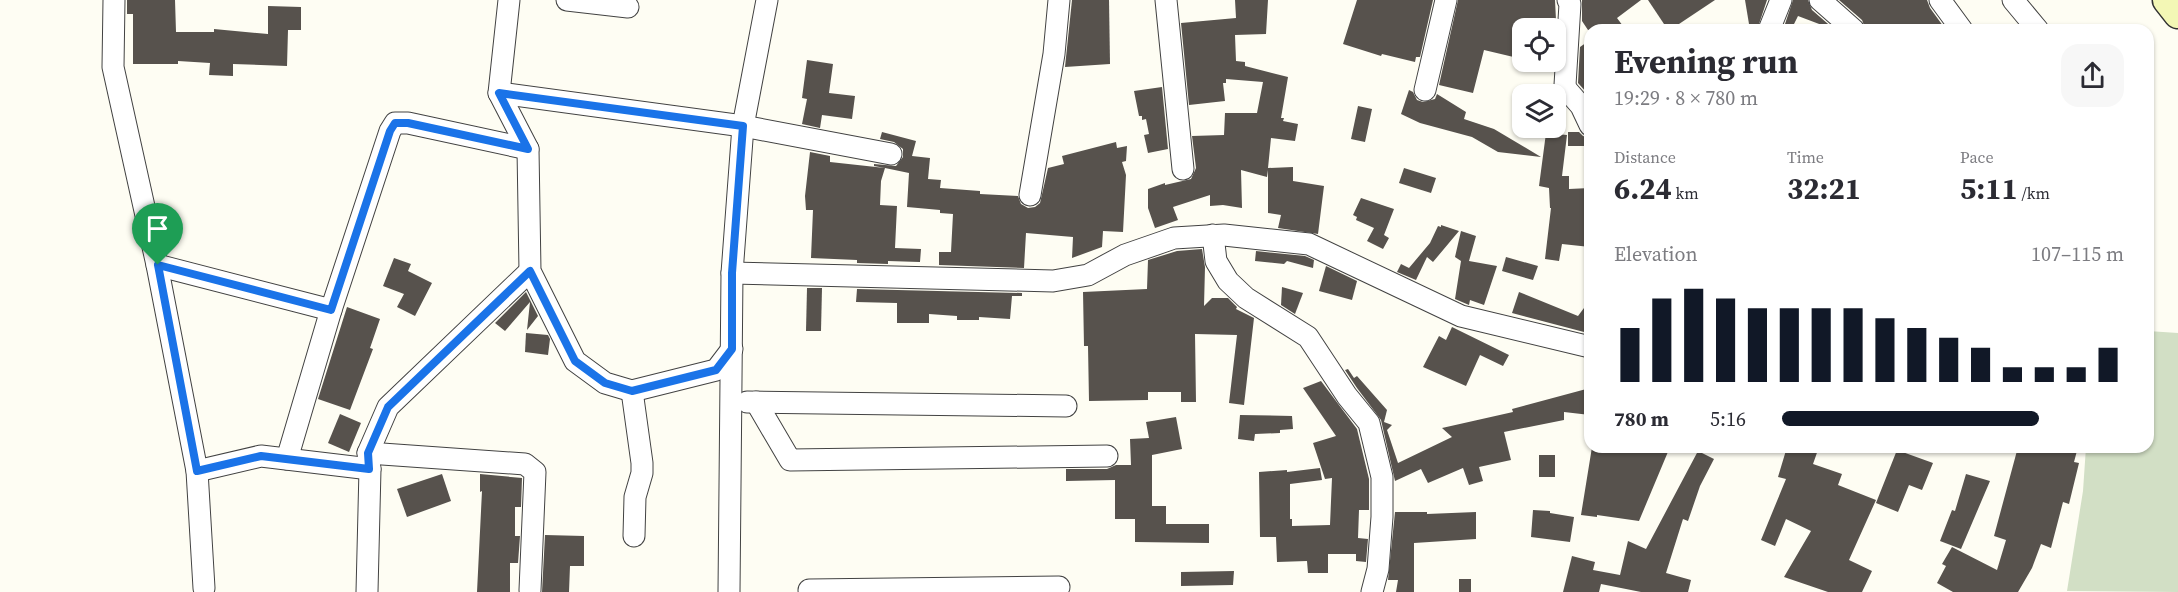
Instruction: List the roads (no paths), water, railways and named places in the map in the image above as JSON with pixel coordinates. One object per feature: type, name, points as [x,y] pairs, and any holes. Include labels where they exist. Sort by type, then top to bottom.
[{"type":"main road","points":[[2167,0],[2178,14]]},
{"type":"street","points":[[114,0],[113,68],[158,265],[197,471],[204,588]]},
{"type":"street","points":[[509,0],[499,93],[528,149],[530,271],[575,361],[605,383],[632,391],[716,370],[732,349]]},
{"type":"street","points":[[567,0],[628,7]]},
{"type":"street","points":[[729,592],[732,273],[743,126],[767,0]]},
{"type":"street","points":[[1030,195],[1054,54],[1059,0]]},
{"type":"street","points":[[1166,0],[1183,169]]},
{"type":"street","points":[[1425,90],[1446,0]]},
{"type":"street","points":[[1568,0],[1570,4],[1565,85],[1584,112]]},
{"type":"street","points":[[1771,24],[1781,0]]},
{"type":"street","points":[[1820,0],[1847,24]]},
{"type":"street","points":[[1940,0],[1958,24]]},
{"type":"street","points":[[2013,0],[2033,24]]},
{"type":"street","points":[[499,93],[743,126],[891,154]]},
{"type":"street","points":[[287,459],[331,310],[390,131],[395,123],[408,123],[528,149]]},
{"type":"street","points":[[1213,235],[1216,261],[1228,281],[1246,298],[1308,337],[1347,396],[1369,423],[1382,477],[1378,569],[1372,592]]},
{"type":"street","points":[[732,273],[1053,281],[1088,275],[1125,255],[1174,237],[1224,235],[1309,244],[1461,316],[1584,346]]},
{"type":"street","points":[[158,265],[331,310]]},
{"type":"street","points":[[367,592],[369,461],[388,407],[530,271]]},
{"type":"street","points":[[632,391],[642,464],[642,473],[634,497],[634,536]]},
{"type":"street","points":[[731,401],[1066,406]]},
{"type":"street","points":[[756,402],[790,460],[1107,456]]},
{"type":"street","points":[[197,471],[261,456],[287,459],[525,464],[535,472],[530,590]]},
{"type":"street","points":[[809,590],[1059,587]]}]
